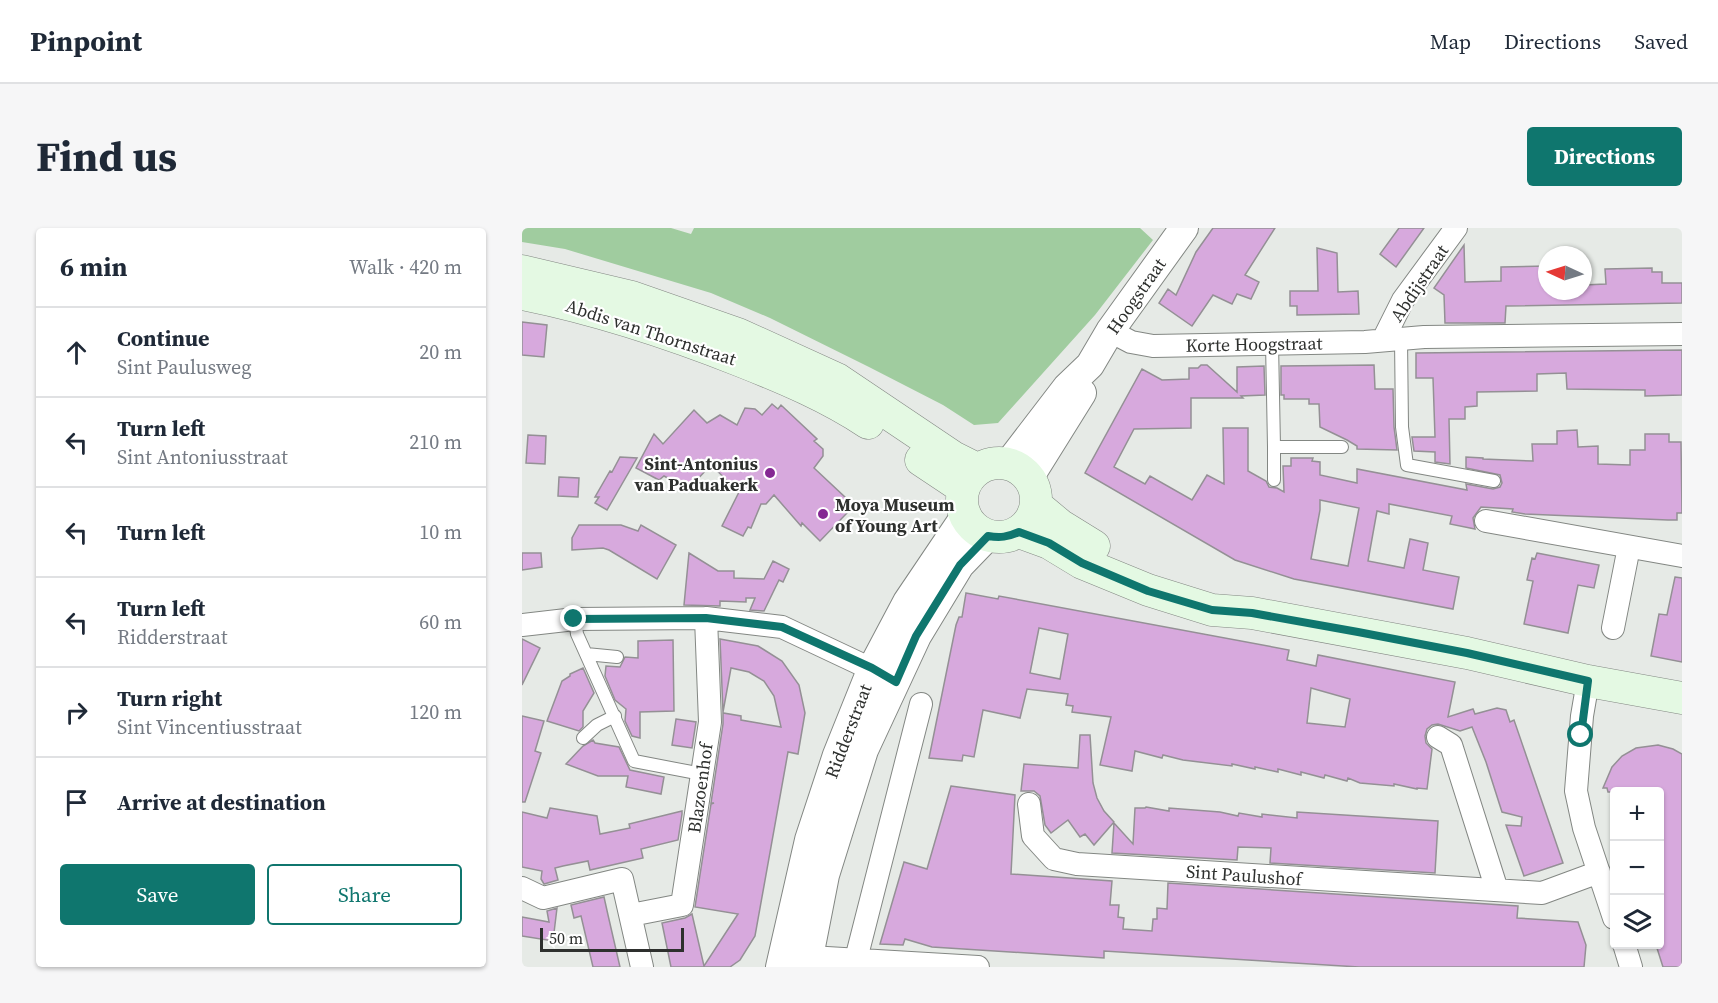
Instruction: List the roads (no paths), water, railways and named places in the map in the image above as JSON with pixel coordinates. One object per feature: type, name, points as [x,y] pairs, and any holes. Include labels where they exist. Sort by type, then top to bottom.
[{"type":"main road","name":"Abdis van Thornstraat","points":[[522,271],[632,297],[738,334],[837,379],[942,450],[973,502]]},
{"type":"main road","name":"Abdis van Thornstraat","points":[[522,294],[563,302],[685,339],[775,374],[855,414],[973,502]]},
{"type":"main road","points":[[1024,482],[1034,516],[1019,532],[1009,537],[998,538],[973,502],[992,463],[1024,482],[1060,525],[1116,558],[1252,613]]},
{"type":"main road","points":[[1019,532],[1049,543],[1082,563],[1148,591],[1212,610],[1252,613],[1467,653],[1588,681],[1682,698]]},
{"type":"street","name":"Hoogstraat","points":[[1024,482],[1081,397],[1090,364],[1110,332],[1184,228]]},
{"type":"street","name":"Abdijstraat","points":[[1392,339],[1403,300],[1456,228]]},
{"type":"street","name":"Korte Hoogstraat","points":[[1110,332],[1131,342],[1153,346],[1682,334]]},
{"type":"street","name":"Ridderstraat","points":[[794,962],[809,840],[837,755],[872,668],[907,602],[973,502]]},
{"type":"street","name":"Ridderstraat","points":[[794,962],[825,875],[864,750],[916,636],[960,565],[973,502]]},
{"type":"street","points":[[1486,521],[1682,556]]},
{"type":"street","points":[[1613,628],[1629,547]]},
{"type":"street","points":[[522,625],[574,619],[706,618],[782,627],[872,668],[896,682]]},
{"type":"street","name":"Blazoenhof","points":[[631,915],[682,905],[710,722],[706,618]]},
{"type":"street","points":[[1588,681],[1582,716],[1576,791],[1584,828],[1610,906]]},
{"type":"street","points":[[856,963],[921,704]]},
{"type":"street","points":[[1438,737],[1451,745],[1497,890]]},
{"type":"street","name":"Sint Paulushof","points":[[1029,804],[1033,836],[1054,859],[1077,864],[1542,893],[1599,872]]},
{"type":"street","points":[[522,888],[543,898],[622,879],[642,967]]},
{"type":"street","points":[[1625,949],[1631,967]]},
{"type":"street","points":[[794,962],[978,967]]},
{"type":"lane","points":[[1392,339],[1407,465],[1494,481]]},
{"type":"lane","points":[[1272,343],[1274,480]]},
{"type":"lane","points":[[1274,447],[1342,447]]},
{"type":"lane","points":[[574,619],[577,634],[634,761],[702,774]]},
{"type":"lane","points":[[586,654],[617,657]]},
{"type":"lane","points":[[583,738],[597,725],[615,716]]},
{"type":"place","name":"Sint-Antonius van Paduakerk","points":[[770,473]]},
{"type":"place","name":"Moya Museum of Young Art","points":[[823,514]]}]
